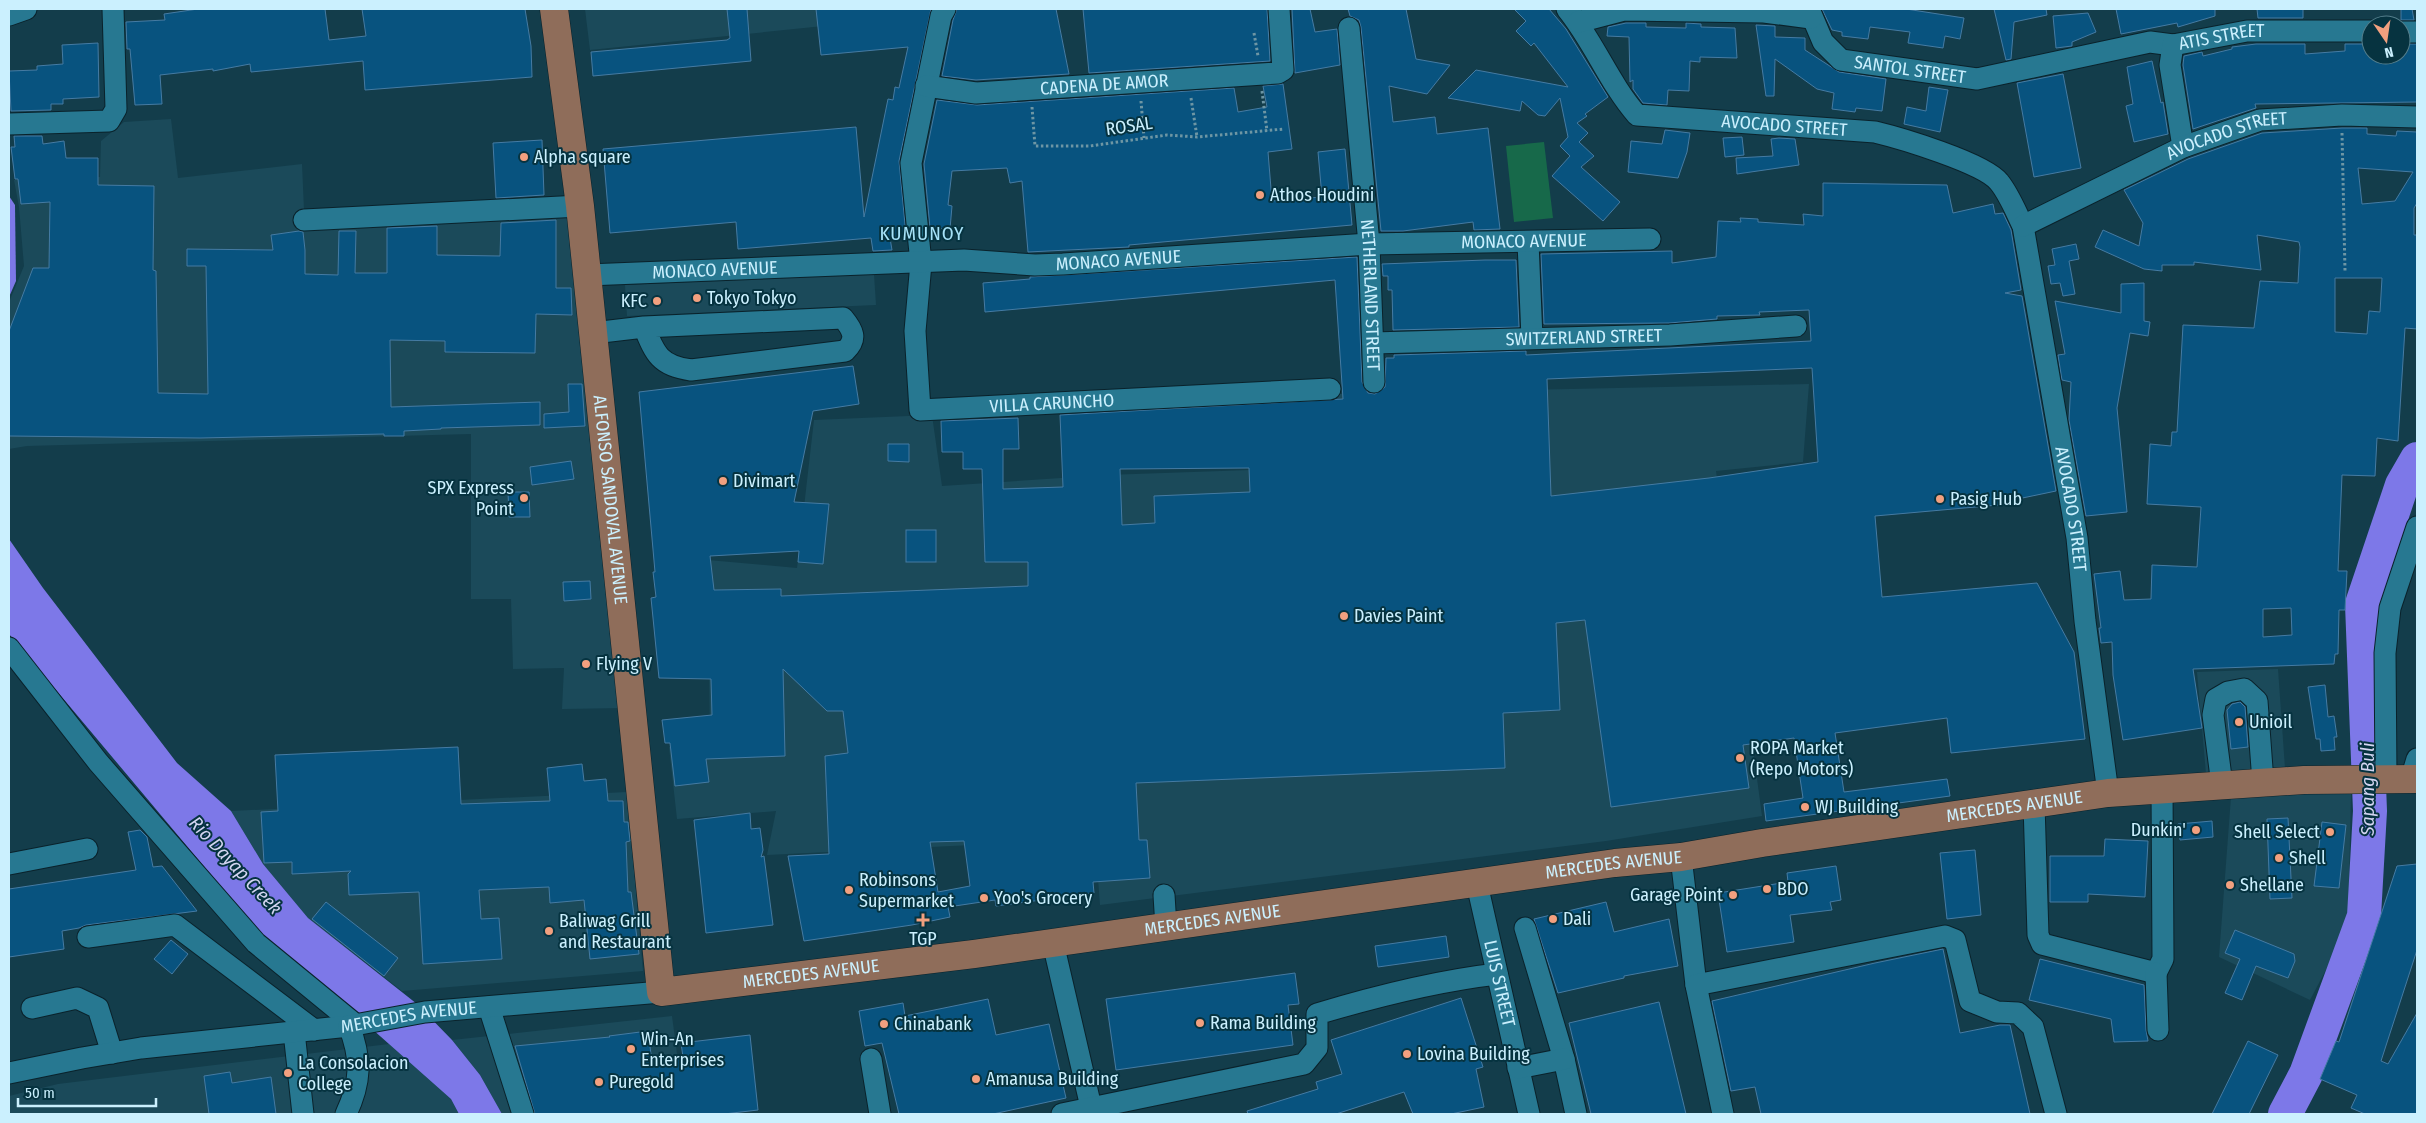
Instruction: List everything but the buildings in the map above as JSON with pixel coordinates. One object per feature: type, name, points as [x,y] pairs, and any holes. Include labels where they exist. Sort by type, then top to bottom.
[{"type":"main road","name":"ALFONSO SANDOVAL AVENUE","points":[[554,9],[580,206],[662,992]]},
{"type":"main road","name":"MERCEDES AVENUE","points":[[662,992],[1053,943],[1615,863],[1681,857],[1762,843],[2108,794],[2403,774]]},
{"type":"street","points":[[9,14],[26,9]]},
{"type":"street","points":[[9,124],[109,121],[116,109],[113,9]]},
{"type":"street","points":[[921,263],[911,163],[941,16],[945,9]]},
{"type":"street","name":"CADENA DE AMOR","points":[[926,86],[976,93],[1282,71],[1279,9]]},
{"type":"street","name":"SANTOL STREET","points":[[1573,15],[1624,10],[1810,13],[1823,42],[1841,60],[1977,78],[2150,42],[2173,45]]},
{"type":"street","name":"AVOCADO STREET","points":[[1573,15],[1622,98],[1637,115],[1875,132],[1900,138],[1961,160],[1985,171],[1999,181],[2023,226],[2077,538],[2085,621],[2108,794]]},
{"type":"street","name":"NETHERLAND STREET","points":[[1349,28],[1369,244],[1374,382]]},
{"type":"street","name":"ATIS STREET","points":[[2183,146],[2170,65],[2173,45],[2247,31],[2361,31]]},
{"type":"street","name":"AVOCADO STREET","points":[[2023,226],[2183,146],[2260,120],[2342,115],[2417,117]]},
{"type":"street","points":[[304,220],[580,206]]},
{"type":"street","name":"MONACO AVENUE","points":[[587,275],[964,260],[1035,265],[1369,244],[1650,239]]},
{"type":"street","points":[[1528,242],[1532,338]]},
{"type":"street","name":"VILLA CARUNCHO","points":[[921,263],[914,331],[920,410],[1330,389]]},
{"type":"street","points":[[593,333],[644,328],[843,318],[851,327],[854,337],[852,344],[845,351],[690,370],[676,368],[664,363],[654,350],[644,328]]},
{"type":"street","name":"SWITZERLAND STREET","points":[[1372,343],[1670,335],[1796,326]]},
{"type":"street","points":[[2403,774],[2385,653],[2390,608],[2417,527]]},
{"type":"street","points":[[9,648],[98,762],[256,943],[355,1025],[358,1054],[357,1090],[346,1114]]},
{"type":"street","points":[[2222,785],[2213,715],[2216,699],[2228,692],[2244,690],[2257,700],[2263,782]]},
{"type":"street","points":[[2158,1030],[2156,973],[2163,959],[2162,789]]},
{"type":"street","points":[[2034,804],[2038,935],[2042,944],[2156,973]]},
{"type":"street","points":[[9,864],[87,850]]},
{"type":"street","points":[[1681,857],[1696,985],[1723,1114]]},
{"type":"street","name":"LUIS STREET","points":[[1477,884],[1528,1114]]},
{"type":"street","points":[[1164,895],[1166,927]]},
{"type":"street","points":[[88,937],[175,925],[304,1031],[304,1114]]},
{"type":"street","points":[[1525,928],[1564,1059],[1576,1114]]},
{"type":"street","points":[[1696,985],[1945,936],[1955,940],[1970,1001],[1996,1012],[2018,1013],[2033,1027],[2056,1114]]},
{"type":"street","points":[[1053,943],[1091,1107]]},
{"type":"street","points":[[1062,1114],[1091,1107],[1132,1107],[1304,1064],[1317,1048],[1317,1014],[1390,993],[1464,978],[1497,974]]},
{"type":"street","name":"MERCEDES AVENUE","points":[[9,1073],[112,1053],[194,1041],[355,1025],[425,1012],[662,992]]},
{"type":"street","points":[[32,1008],[76,998],[98,1008],[112,1053]]},
{"type":"street","points":[[489,1007],[524,1114]]},
{"type":"street","points":[[872,1059],[880,1114]]},
{"type":"street","points":[[1518,1068],[1564,1059]]},
{"type":"path","points":[[1188,79],[1197,137]]},
{"type":"path","points":[[1139,82],[1144,138]]},
{"type":"path","name":"ROSAL","points":[[1031,89],[1035,146],[1090,146],[1167,135],[1197,137],[1284,129]]},
{"type":"path","points":[[2342,115],[2341,166],[2346,238],[2345,271]]},
{"type":"shaded area","points":[[585,9],[915,9],[912,17],[590,50]]},
{"type":"shaded area","points":[[171,119],[178,178],[302,164],[304,210],[567,197],[589,429],[624,708],[562,709],[564,668],[513,669],[511,599],[471,599],[471,434],[27,446],[9,449],[9,302],[24,266],[19,207],[14,180],[100,177],[101,141],[124,122]]},
{"type":"shaded area","points":[[874,274],[876,305],[627,316],[625,285]]},
{"type":"shaded area","points":[[1809,384],[1803,462],[1716,471],[1762,816],[1606,841],[1100,905],[1095,839],[767,855],[776,811],[677,819],[669,747],[710,743],[708,560],[797,568],[814,420],[932,415],[942,486],[1106,475],[1341,467],[1337,394]]},
{"type":"shaded area","points":[[2278,669],[2285,768],[2206,774],[2197,672]]},
{"type":"shaded area","points":[[627,792],[643,971],[402,991],[308,918],[263,864],[231,811]]},
{"type":"shaded area","points":[[2351,792],[2348,928],[2310,1000],[2219,957],[2231,797]]},
{"type":"shaded area","points":[[672,1016],[685,1114],[502,1114],[480,1075],[452,1040]]},
{"type":"shaded area","name":"La Consolacion College","points":[[389,1044],[451,1099],[459,1114],[9,1114],[9,1096],[58,1084]]},
{"type":"green space","points":[[1544,142],[1553,218],[1514,222],[1506,146]]},
{"type":"water","points":[[9,196],[15,205],[16,281],[9,297]]},
{"type":"water","name":"Rio Dayap Creek","points":[[9,539],[43,588],[177,763],[231,811],[263,864],[308,918],[417,1004],[452,1040],[480,1075],[502,1114],[459,1114],[451,1099],[336,997],[269,944],[9,634]]},
{"type":"waterway","name":"Sapang Buli","points":[[2285,1114],[2306,1074],[2364,916],[2370,811],[2362,604],[2402,485],[2417,459]]},
{"type":"place","name":"Alpha square","points":[[524,157]]},
{"type":"place","name":"Athos Houdini","points":[[1260,195]]},
{"type":"place","name":"Tokyo Tokyo","points":[[697,298]]},
{"type":"place","name":"KFC","points":[[657,301]]},
{"type":"place","name":"Divimart","points":[[723,481]]},
{"type":"place","name":"SPX Express Point","points":[[524,498]]},
{"type":"place","name":"Pasig Hub","points":[[1940,499]]},
{"type":"place","name":"Davies Paint","points":[[1344,616]]},
{"type":"place","name":"Flying V","points":[[586,664]]},
{"type":"place","name":"Unioil","points":[[2239,722]]},
{"type":"place","name":"ROPA Market (Repo Motors)","points":[[1740,758]]},
{"type":"place","name":"WJ Building","points":[[1805,807]]},
{"type":"place","name":"Dunkin'","points":[[2196,830]]},
{"type":"place","name":"Shell Select","points":[[2330,832]]},
{"type":"place","name":"Shell","points":[[2279,858]]},
{"type":"place","name":"Shellane","points":[[2230,885]]},
{"type":"place","name":"BDO","points":[[1767,889]]},
{"type":"place","name":"Robinsons Supermarket","points":[[849,890]]},
{"type":"place","name":"Garage Point","points":[[1733,895]]},
{"type":"place","name":"Yoo's Grocery","points":[[984,898]]},
{"type":"place","name":"Dali","points":[[1553,919]]},
{"type":"place","name":"TGP","points":[[923,920]]},
{"type":"place","name":"Baliwag Grill and Restaurant","points":[[549,931]]},
{"type":"place","name":"Rama Building","points":[[1200,1023]]},
{"type":"place","name":"Chinabank","points":[[884,1024]]},
{"type":"place","name":"Win-An Enterprises","points":[[631,1049]]},
{"type":"place","name":"Lovina Building","points":[[1407,1054]]},
{"type":"place","name":"La Consolacion College","points":[[288,1073]]},
{"type":"place","name":"Amanusa Building","points":[[976,1079]]},
{"type":"place","name":"Puregold","points":[[599,1082]]},
{"type":"district","name":"KUMUNOY","points":[[922,233]]}]
